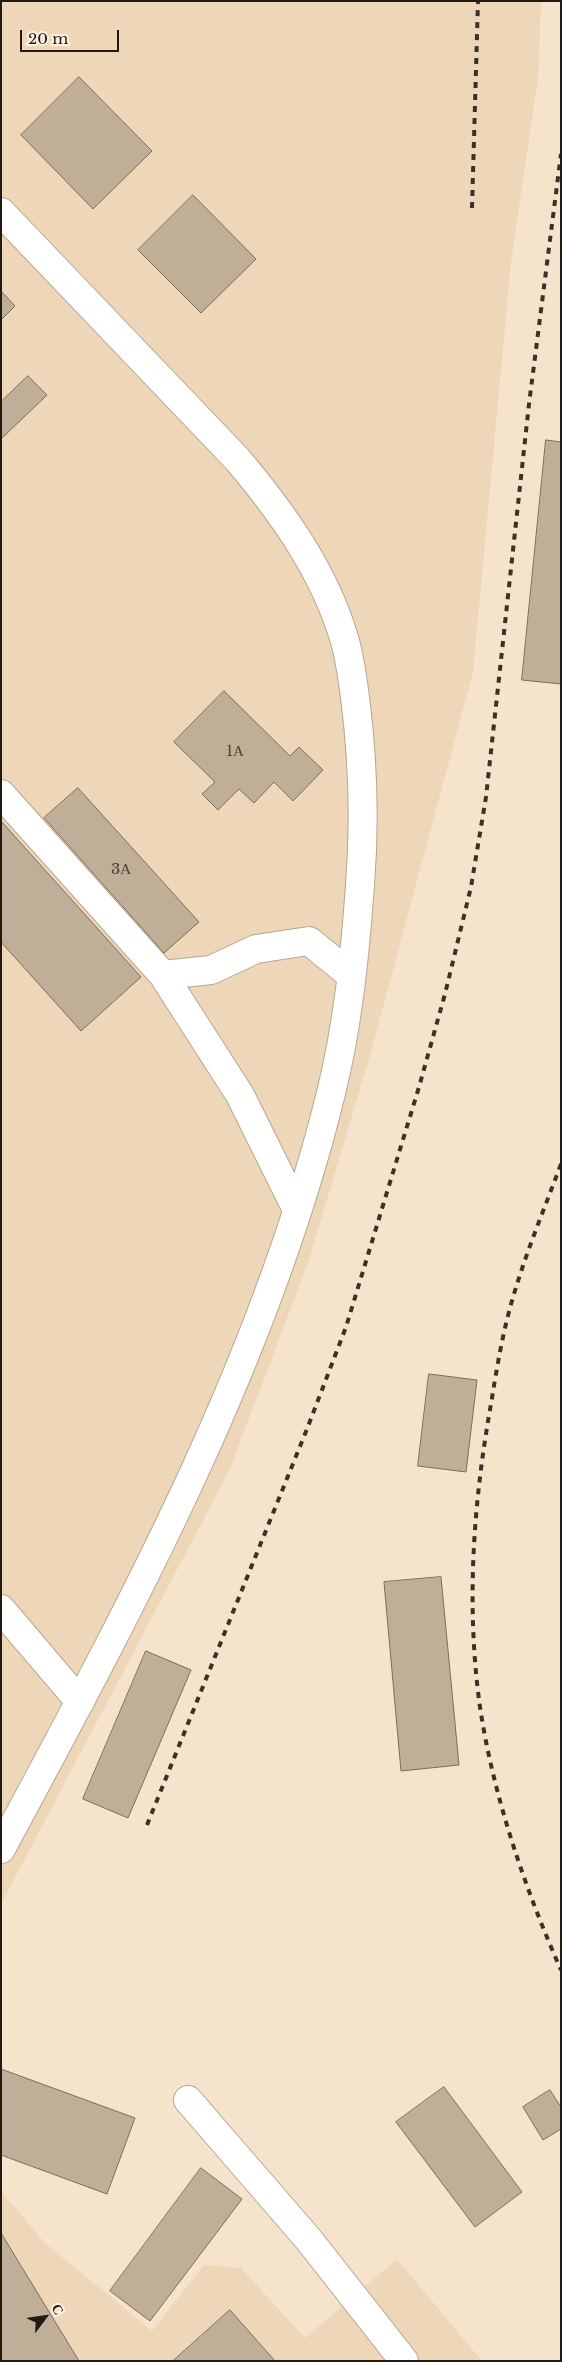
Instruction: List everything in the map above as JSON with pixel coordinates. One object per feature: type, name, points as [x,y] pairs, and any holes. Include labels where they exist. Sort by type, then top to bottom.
[{"type":"street","points":[[1,212],[237,459],[269,496],[295,534],[318,574],[344,638],[351,664],[362,754],[362,857],[351,975],[332,1090],[297,1210],[268,1298],[198,1467],[80,1702],[1,1849]]},
{"type":"street","points":[[1,794],[163,976],[240,1095],[297,1210]]},
{"type":"street","points":[[163,976],[211,970],[256,950],[309,941],[351,975]]},
{"type":"street","points":[[1,1610],[80,1702]]},
{"type":"street","points":[[188,2100],[309,2240],[404,2361]]},
{"type":"shaded area","points":[[1,1],[541,1],[538,78],[511,262],[473,672],[371,1052],[308,1263],[229,1471],[1,1904]]},
{"type":"shaded area","points":[[1,2191],[45,2243],[152,2331],[204,2265],[241,2268],[305,2338],[397,2259],[482,2361],[1,2361]]},
{"type":"building","points":[[79,77],[152,151],[93,209],[21,135]]},
{"type":"building","points":[[193,195],[256,259],[201,313],[138,250]]},
{"type":"building","points":[[1,291],[15,306],[1,320]]},
{"type":"building","points":[[28,376],[47,395],[1,439],[1,402]]},
{"type":"building","points":[[546,440],[561,442],[561,684],[522,680]]},
{"type":"building","points":[[224,691],[290,756],[299,747],[323,770],[293,801],[274,782],[254,803],[239,789],[218,810],[202,794],[215,782],[174,742]]},
{"type":"building","points":[[78,788],[199,922],[164,953],[44,818]]},
{"type":"building","points":[[1,821],[141,977],[81,1031],[1,942]]},
{"type":"building","points":[[429,1374],[477,1380],[466,1472],[418,1466]]},
{"type":"building","points":[[441,1577],[459,1765],[401,1771],[384,1582]]},
{"type":"building","points":[[146,1651],[191,1670],[128,1818],[83,1799]]},
{"type":"building","points":[[1,2069],[135,2118],[107,2194],[1,2155]]},
{"type":"building","points":[[444,2087],[522,2192],[475,2227],[396,2122]]},
{"type":"building","points":[[550,2090],[561,2107],[561,2129],[543,2140],[523,2107]]},
{"type":"building","points":[[201,2168],[242,2199],[150,2321],[110,2291]]},
{"type":"building","points":[[1,2233],[79,2361],[1,2361]]},
{"type":"building","points":[[230,2310],[275,2361],[173,2361]]},
{"type":"railway","points":[[472,208],[478,1]]},
{"type":"railway","points":[[147,1825],[307,1429],[346,1327],[419,1087],[445,994],[471,887],[486,797],[529,404],[561,154]]},
{"type":"railway","points":[[561,1164],[530,1245],[510,1308],[485,1442],[473,1556],[473,1632],[476,1669],[480,1707],[493,1774],[523,1874],[561,1970]]}]
